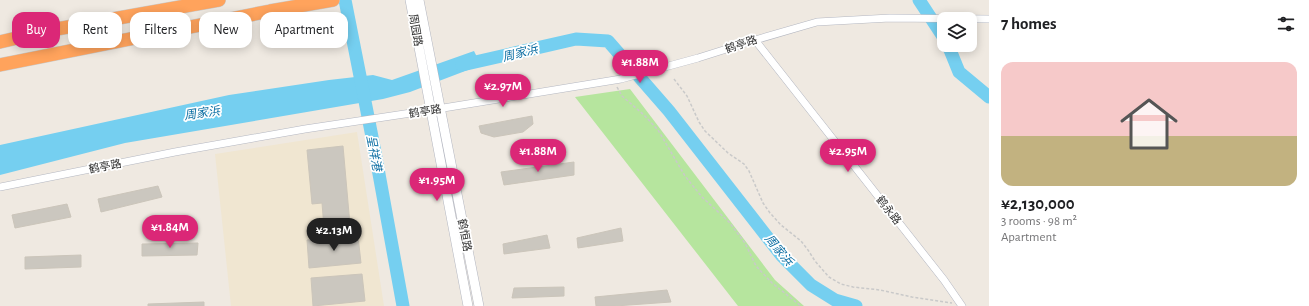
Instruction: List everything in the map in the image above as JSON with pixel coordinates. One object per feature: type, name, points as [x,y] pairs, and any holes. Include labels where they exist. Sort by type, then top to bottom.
[{"type":"highway","points":[[0,42],[51,30],[220,0]]},
{"type":"highway","points":[[0,65],[254,14],[333,0]]},
{"type":"street","name":"周园路","points":[[410,0],[426,58]]},
{"type":"street","name":"周园路","points":[[419,0],[426,58]]},
{"type":"street","name":"鹤亭路","points":[[0,187],[176,152],[298,130],[435,110],[617,80],[698,58],[818,22],[890,18],[937,19]]},
{"type":"street","name":"鹤亭路","points":[[977,19],[989,19]]},
{"type":"street","name":"鹤永路","points":[[755,40],[944,280],[962,305]]},
{"type":"street","name":"鹤恒路","points":[[426,58],[468,306]]},
{"type":"street","name":"鹤恒路","points":[[435,110],[479,306]]},
{"type":"path","points":[[674,79],[687,96],[699,122],[705,131],[728,153],[746,167],[754,181],[763,203],[770,213],[781,225],[801,241],[818,266],[829,277],[841,284],[853,287],[880,290],[962,305]]},
{"type":"path","points":[[617,80],[622,96],[644,115],[658,130],[685,176],[702,197],[729,222],[745,243],[750,257],[756,266],[772,283],[801,306]]},
{"type":"shaded area","points":[[357,132],[384,306],[231,306],[215,154]]},
{"type":"green space","points":[[630,89],[775,280],[804,306],[738,306],[575,97]]},
{"type":"water","points":[[474,51],[481,65],[410,92],[383,99],[125,143],[0,175],[0,145],[229,95],[373,75],[392,80]]},
{"type":"building","points":[[532,116],[533,124],[523,132],[494,137],[481,133],[479,126]]},
{"type":"building","points":[[343,146],[350,225],[324,228],[322,203],[312,204],[307,150]]},
{"type":"building","points":[[574,162],[574,175],[504,185],[501,172]]},
{"type":"building","points":[[158,186],[162,197],[101,212],[98,199]]},
{"type":"building","points":[[67,204],[71,217],[15,228],[12,215]]},
{"type":"building","points":[[621,228],[623,241],[578,248],[577,238]]},
{"type":"building","points":[[547,235],[550,248],[504,254],[503,244]]},
{"type":"building","points":[[358,236],[361,263],[309,268],[307,240]]},
{"type":"building","points":[[198,243],[197,255],[142,256],[142,244]]},
{"type":"building","points":[[81,255],[81,267],[25,269],[25,257]]},
{"type":"building","points":[[362,274],[365,301],[313,306],[311,278]]},
{"type":"building","points":[[564,287],[564,296],[512,298],[514,288]]},
{"type":"building","points":[[667,290],[671,302],[596,306],[595,297]]},
{"type":"building","points":[[204,302],[204,306],[148,306],[148,304]]},
{"type":"waterway","name":"呈祥港","points":[[345,0],[403,306]]},
{"type":"waterway","points":[[919,0],[937,27]]},
{"type":"waterway","name":"周家浜","points":[[462,65],[576,39],[608,41],[669,111],[782,256],[811,285],[835,300],[856,306]]},
{"type":"waterway","points":[[951,52],[959,72],[989,97]]}]
